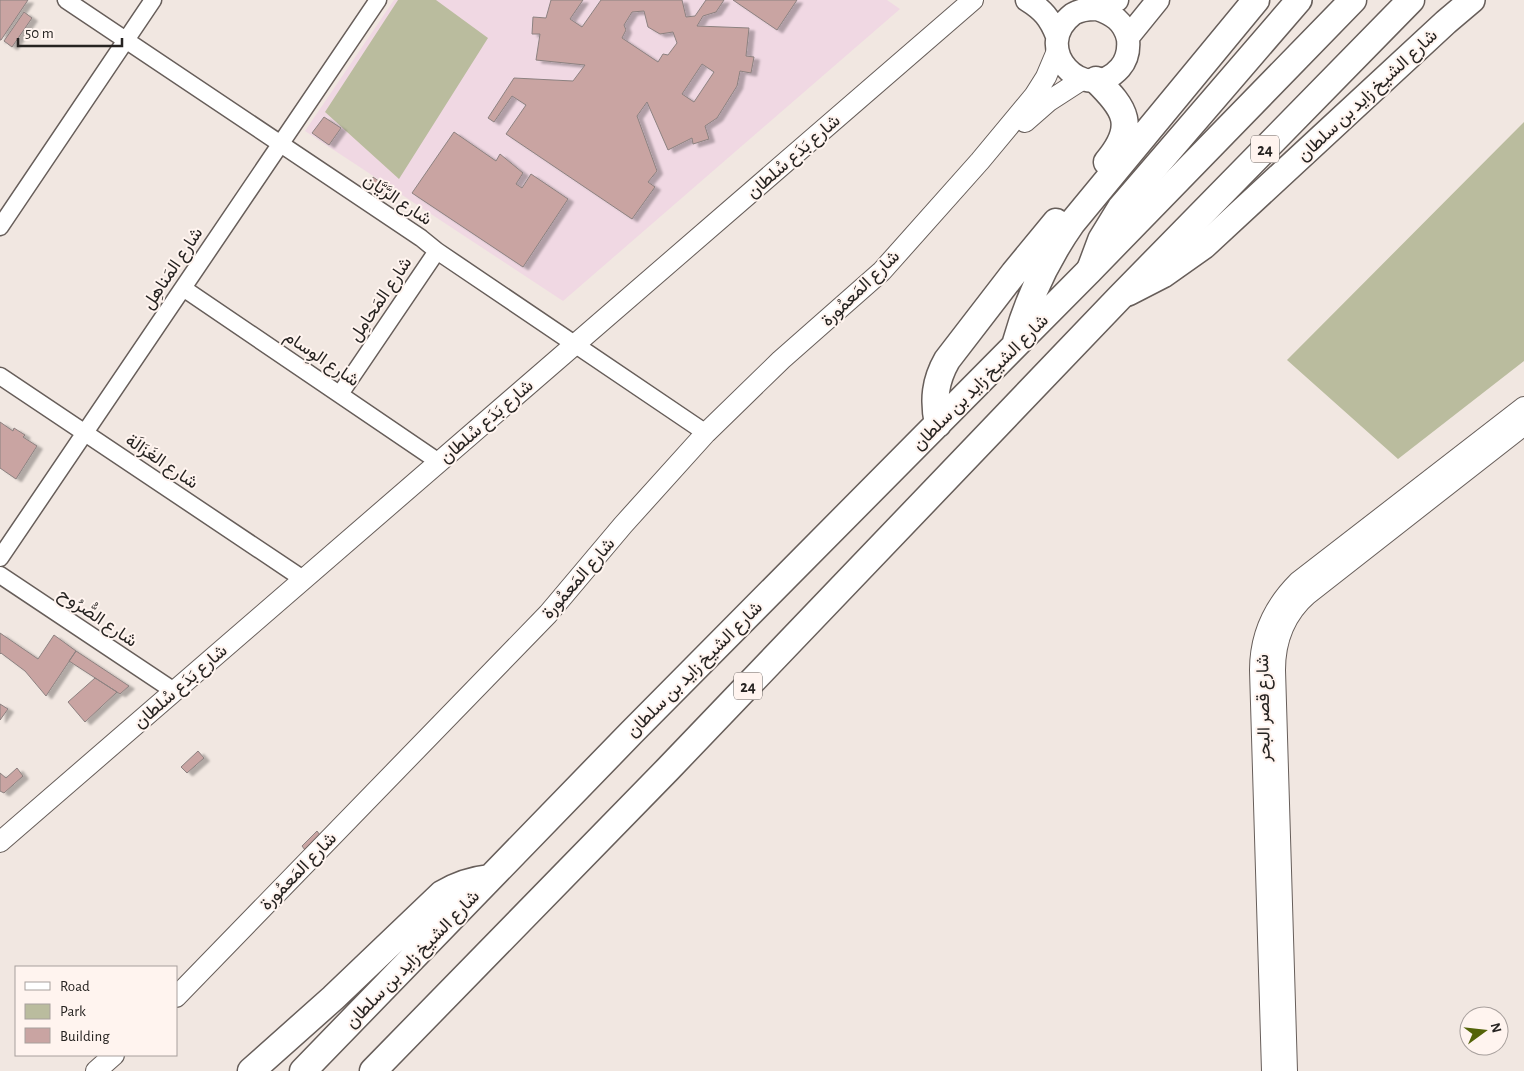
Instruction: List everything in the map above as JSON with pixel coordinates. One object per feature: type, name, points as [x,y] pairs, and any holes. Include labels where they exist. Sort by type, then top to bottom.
[{"type":"highway","points":[[1014,346],[1027,305],[1036,285],[1058,244],[1072,223],[1256,0]]},
{"type":"highway","name":"شارع الشيخ زايد بن سلطان","points":[[303,1071],[645,719],[1089,271],[1353,0]]},
{"type":"highway","name":"شارع الشيخ زايد بن سلطان","points":[[373,1071],[662,776],[1119,298],[1411,0]]},
{"type":"highway","points":[[938,424],[935,404],[936,384],[947,360],[1014,273],[1114,153],[1123,139],[1125,124],[1122,112],[1110,94],[1089,80]]},
{"type":"highway","points":[[251,1071],[333,998],[442,894],[469,881],[490,878]]},
{"type":"main road","points":[[1027,0],[1046,14],[1053,24],[1064,66],[1075,76],[1089,80],[1106,78],[1121,66],[1126,57],[1128,37],[1122,24],[1101,6],[1067,0]]},
{"type":"main road","points":[[1128,37],[1158,0]]},
{"type":"main road","name":"شارع الشيخ زايد بن سلطان","points":[[1089,271],[1102,239],[1120,208],[1299,0]]},
{"type":"main road","name":"شارع الشيخ زايد بن سلطان","points":[[1119,298],[1163,275],[1204,246],[1472,0]]},
{"type":"main road","points":[[1057,44],[1064,22],[1076,12],[1101,6]]},
{"type":"street","name":"شارع الرَّيَّان","points":[[66,0],[421,238],[437,251],[706,433]]},
{"type":"street","points":[[0,227],[154,0]]},
{"type":"street","name":"شارع المَناهِل","points":[[0,558],[378,0]]},
{"type":"street","name":"شارع بَدَع سُلطان","points":[[0,842],[973,0]]},
{"type":"street","name":"شارع المَعمُورة","points":[[178,995],[548,614],[623,525],[706,433],[781,360],[882,270],[980,161],[1040,87],[1046,77],[1057,44]]},
{"type":"street","name":"شارع المَعمُورة","points":[[980,161],[1013,135],[1048,101],[1089,80]]},
{"type":"street","name":"شارع المَحامِل","points":[[340,394],[437,251]]},
{"type":"street","name":"شارع الوِسام","points":[[183,288],[439,462]]},
{"type":"street","name":"شارع الغَزَالَة","points":[[0,376],[303,579]]},
{"type":"street","name":"شارع قصر البحر","points":[[1272,1071],[1260,670],[1260,657],[1266,630],[1279,604],[1298,582],[1524,407]]},
{"type":"street","name":"شارع قصر البحر","points":[[1287,1071],[1275,670],[1275,658],[1280,635],[1298,602],[1524,425]]},
{"type":"street","name":"شارع الصُّرُوح","points":[[0,576],[174,691]]},
{"type":"street","points":[[96,1071],[113,1056]]},
{"type":"street","points":[[112,1071],[125,1056]]},
{"type":"shaded area","points":[[394,0],[887,0],[900,9],[563,301],[305,131]]},
{"type":"green space","points":[[398,0],[436,0],[488,38],[399,179],[325,112]]},
{"type":"green space","points":[[1524,122],[1524,361],[1398,459],[1287,360]]},
{"type":"building","points":[[0,0],[28,0],[1,40],[0,40]]},
{"type":"building","points":[[551,0],[583,0],[570,19],[582,27],[601,0],[682,0],[686,17],[695,16],[706,0],[724,0],[716,12],[703,16],[697,26],[749,28],[746,56],[754,57],[751,73],[740,71],[737,86],[717,118],[705,126],[709,139],[693,144],[692,138],[668,150],[647,102],[637,116],[657,171],[648,182],[655,187],[632,219],[506,134],[526,105],[512,96],[494,122],[488,118],[514,78],[573,81],[585,65],[536,60],[540,34],[532,34],[533,17],[546,18]],"holes":[[[644,11],[648,27],[660,34],[673,32],[677,43],[668,55],[663,54],[658,62],[622,38],[626,30],[624,25],[632,12]],[[702,64],[714,72],[694,102],[682,94]]]},
{"type":"building","points":[[733,0],[797,0],[777,30]]},
{"type":"building","points":[[24,12],[32,18],[12,47],[4,41]]},
{"type":"building","points":[[324,117],[341,128],[329,145],[312,133]]},
{"type":"building","points":[[454,132],[496,161],[500,154],[523,173],[516,184],[522,188],[531,174],[568,199],[523,267],[412,193]]},
{"type":"building","points":[[373,177],[390,189],[385,195],[369,184]]},
{"type":"building","points":[[0,422],[13,431],[14,428],[25,435],[23,437],[37,446],[16,479],[0,468]]},
{"type":"building","points":[[0,633],[38,659],[54,635],[76,651],[46,696],[25,671],[0,654]]},
{"type":"building","points":[[76,651],[129,686],[120,694],[69,661]]},
{"type":"building","points":[[95,678],[117,692],[85,722],[68,702]]},
{"type":"building","points":[[0,704],[8,709],[0,720]]},
{"type":"building","points":[[198,751],[204,758],[187,773],[181,767]]},
{"type":"building","points":[[17,768],[23,776],[4,793],[0,791],[0,773],[6,778]]},
{"type":"building","points":[[317,831],[320,835],[305,850],[302,846]]}]
